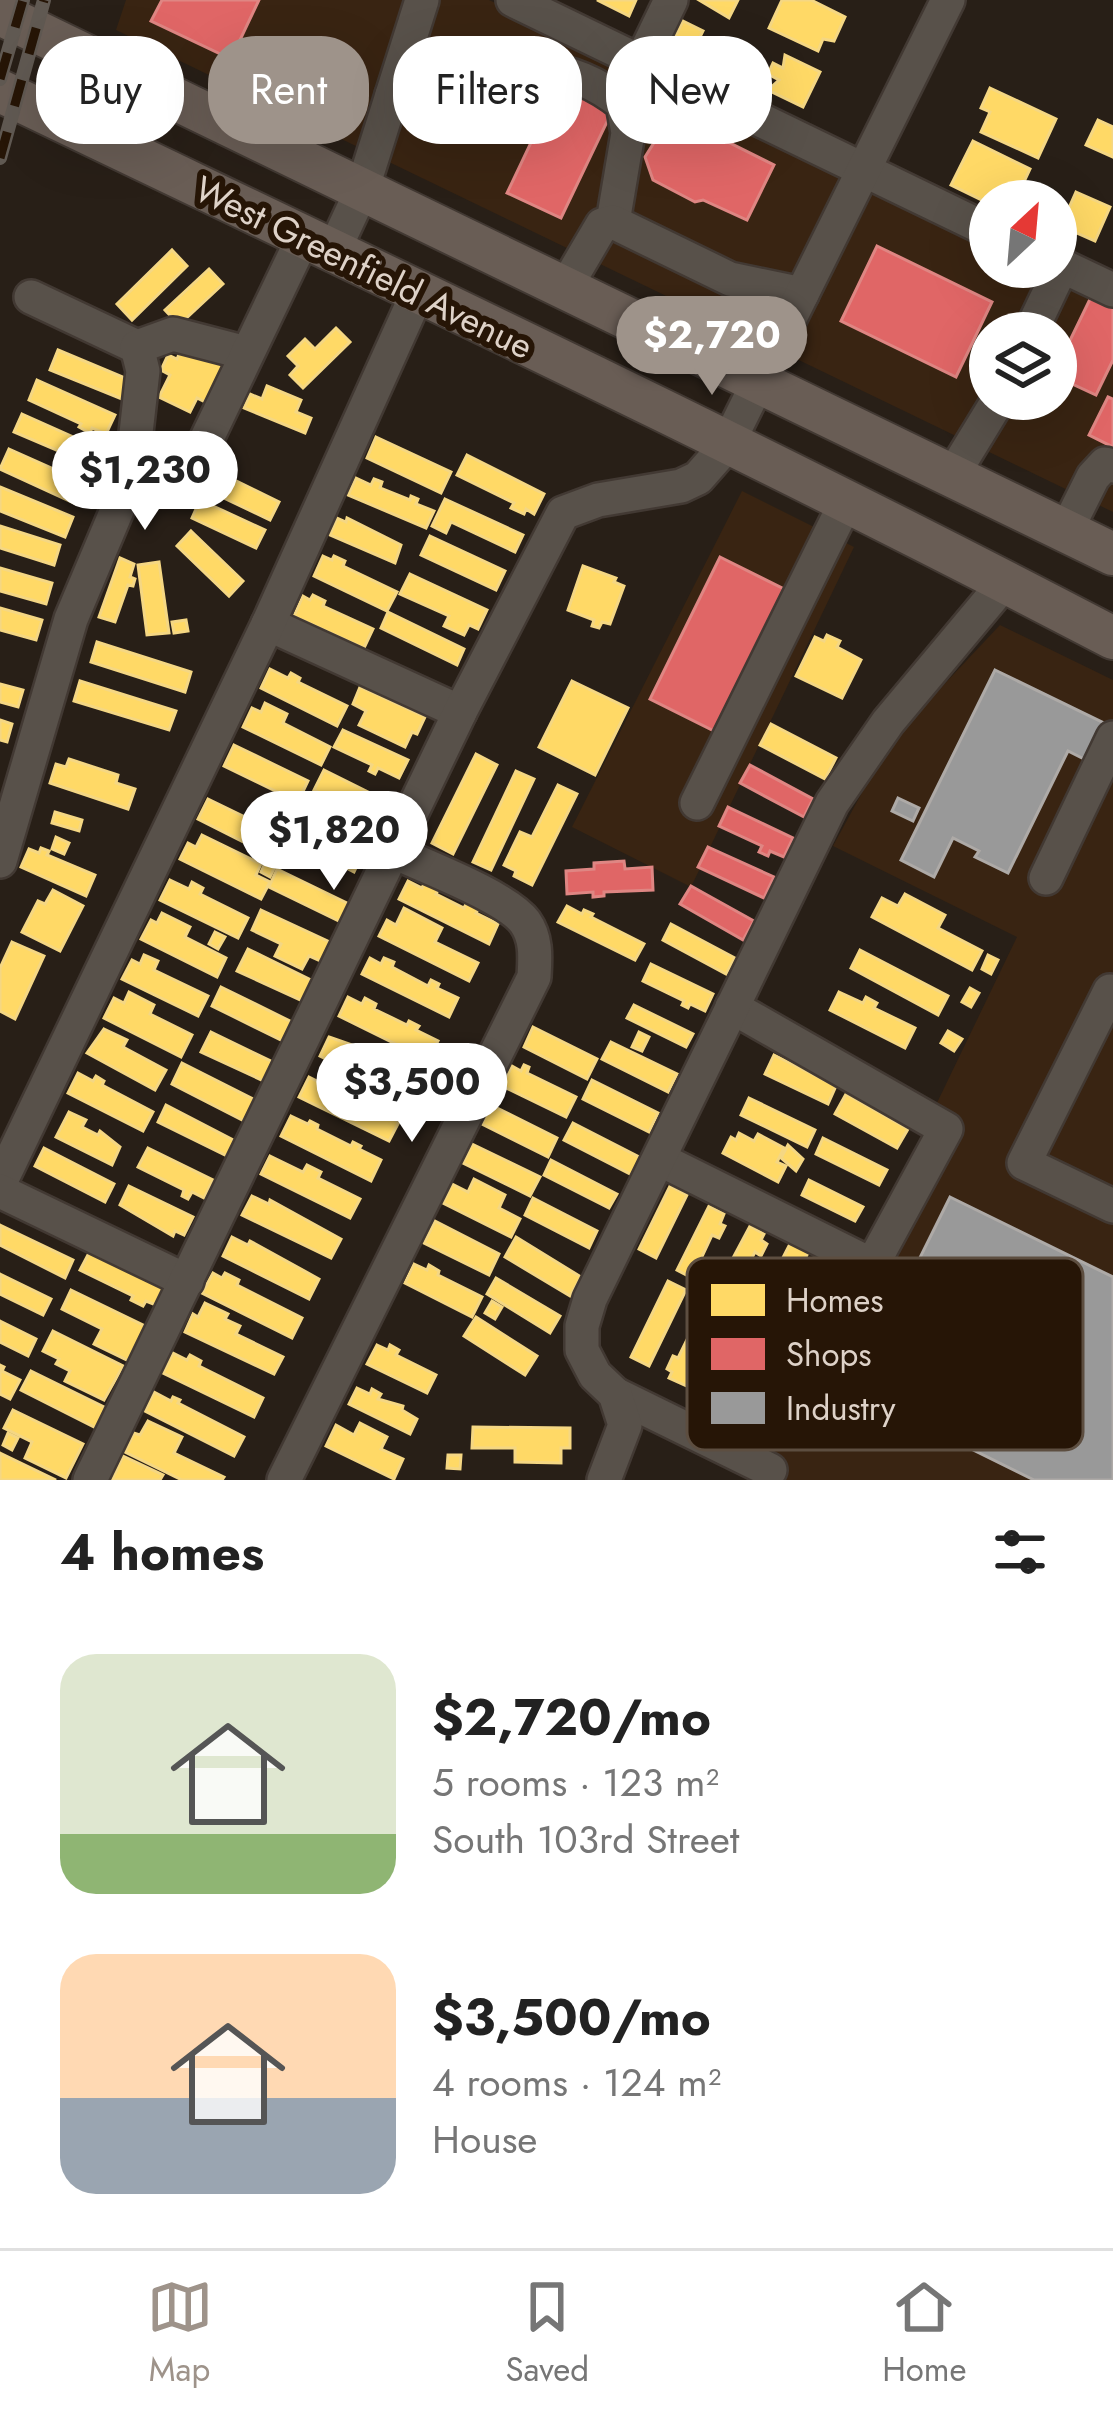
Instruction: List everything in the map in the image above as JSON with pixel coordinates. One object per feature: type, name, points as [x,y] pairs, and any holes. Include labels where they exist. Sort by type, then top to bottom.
[{"type":"main road","name":"West Greenfield Avenue","points":[[0,14],[1113,554]]},
{"type":"main road","name":"West Greenfield Avenue","points":[[0,91],[846,502],[1113,638]]},
{"type":"street","points":[[131,477],[197,459],[246,353],[319,243],[362,190],[422,0]]},
{"type":"street","points":[[513,0],[606,45]]},
{"type":"street","points":[[654,36],[671,0]]},
{"type":"street","points":[[90,1480],[392,851],[563,513],[598,500],[681,486],[698,478],[727,445],[948,0]]},
{"type":"street","points":[[392,95],[464,104],[484,101],[537,67],[572,73],[603,88],[623,104],[628,133],[613,222]]},
{"type":"street","points":[[772,125],[969,221]]},
{"type":"street","points":[[566,288],[602,226],[613,222],[730,279],[802,294]]},
{"type":"street","points":[[1077,273],[1113,290]]},
{"type":"street","points":[[187,1281],[0,1187],[268,624],[418,292]]},
{"type":"street","points":[[31,297],[137,347],[172,334],[246,353]]},
{"type":"street","points":[[0,861],[71,619],[131,477],[143,371],[137,347]]},
{"type":"street","points":[[952,476],[986,420]]},
{"type":"street","points":[[1066,531],[1094,477],[1109,465]]},
{"type":"street","points":[[698,803],[846,502]]},
{"type":"street","points":[[687,1429],[615,1394],[595,1375],[582,1350],[582,1326],[590,1299],[832,803],[888,722],[1005,582]]},
{"type":"street","points":[[268,624],[460,712]]},
{"type":"street","points":[[1046,878],[1113,738]]},
{"type":"street","points":[[284,1480],[534,977],[536,950],[526,923],[508,906],[392,851]]},
{"type":"street","points":[[1113,992],[1024,1163],[1113,1207]]},
{"type":"street","points":[[731,1007],[946,1129],[875,1258]]},
{"type":"street","points":[[659,1159],[860,1258]]},
{"type":"street","points":[[604,1480],[626,1425],[615,1394]]},
{"type":"street","points":[[729,1450],[770,1470]]},
{"type":"shaded area","points":[[126,0],[489,0],[564,36],[393,36],[393,144],[582,144],[582,45],[606,56],[606,144],[772,144],[772,136],[969,231],[969,288],[1077,288],[1077,283],[1113,300],[1113,512],[352,144],[369,144],[369,36],[208,36],[208,74],[184,63],[184,36],[128,36],[116,30]]},
{"type":"shaded area","points":[[742,491],[854,547],[691,887],[572,827]]},
{"type":"shaded area","points":[[1000,625],[1113,680],[1113,1480],[755,1480],[769,1450],[1083,1450],[1083,1258],[862,1258],[1017,937],[833,846],[889,743]]},
{"type":"building: Homes","points":[[597,0],[636,0],[629,16]]},
{"type":"building: Homes","points":[[699,0],[738,0],[729,18]]},
{"type":"building: Homes","points":[[782,0],[811,0],[845,17],[834,41],[823,39],[818,51],[769,28]]},
{"type":"building: Homes","points":[[683,21],[703,31],[700,36],[675,36]]},
{"type":"building: Homes","points":[[785,55],[820,72],[803,107],[772,92],[779,80],[772,76],[773,63],[783,68]]},
{"type":"building: Homes","points":[[990,88],[1056,119],[1038,158],[981,132],[990,112],[981,108]]},
{"type":"building: Homes","points":[[1098,120],[1113,127],[1113,157],[1086,145]]},
{"type":"building: Homes","points":[[973,141],[1030,169],[1025,180],[969,180],[969,194],[951,185]]},
{"type":"building: Homes","points":[[1077,192],[1110,207],[1095,241],[1077,233]]},
{"type":"building: Homes","points":[[172,250],[187,266],[132,320],[117,304]]},
{"type":"building: Homes","points":[[209,269],[223,284],[179,325],[165,310]]},
{"type":"building: Homes","points":[[336,328],[350,342],[303,388],[290,375],[298,366],[288,356],[305,339],[315,349]]},
{"type":"building: Homes","points":[[182,347],[226,367],[209,404],[197,398],[190,412],[159,397],[170,375],[161,370],[168,355],[177,359]]},
{"type":"building: Homes","points":[[58,350],[130,380],[122,399],[50,370]]},
{"type":"building: Homes","points":[[37,380],[115,415],[106,434],[92,428],[90,433],[81,424],[29,400]]},
{"type":"building: Homes","points":[[267,386],[301,400],[296,412],[311,418],[305,433],[244,408],[250,394],[262,399]]},
{"type":"building: Homes","points":[[22,414],[98,448],[92,464],[82,460],[79,466],[64,459],[66,454],[14,432]]},
{"type":"building: Homes","points":[[376,437],[451,472],[441,493],[367,458]]},
{"type":"building: Homes","points":[[9,449],[85,483],[76,504],[0,469]]},
{"type":"building: Homes","points":[[467,455],[544,494],[534,514],[511,508],[514,503],[457,475]]},
{"type":"building: Homes","points":[[214,470],[279,502],[270,520],[205,489]]},
{"type":"building: Homes","points":[[356,478],[371,485],[374,479],[382,482],[380,488],[418,499],[416,504],[434,511],[426,528],[348,495]]},
{"type":"building: Homes","points":[[0,487],[73,517],[65,537],[0,511]]},
{"type":"building: Homes","points":[[445,499],[523,535],[515,552],[451,522],[446,533],[432,526]]},
{"type":"building: Homes","points":[[200,500],[265,530],[256,548],[192,518]]},
{"type":"building: Homes","points":[[337,518],[346,522],[347,518],[401,545],[395,563],[330,535]]},
{"type":"building: Homes","points":[[0,526],[60,545],[54,565],[0,548]]},
{"type":"building: Homes","points":[[191,531],[243,581],[229,596],[177,546]]},
{"type":"building: Homes","points":[[430,536],[505,571],[496,590],[421,555]]},
{"type":"building: Homes","points":[[323,556],[345,561],[343,566],[397,592],[387,611],[314,576]]},
{"type":"building: Homes","points":[[120,558],[134,564],[130,577],[135,579],[133,586],[128,585],[115,622],[99,617]]},
{"type":"building: Homes","points":[[159,562],[169,633],[147,635],[138,565]]},
{"type":"building: Homes","points":[[583,566],[616,578],[614,582],[624,586],[610,624],[602,622],[599,628],[592,626],[594,620],[568,610]]},
{"type":"building: Homes","points":[[0,568],[52,583],[46,604],[0,591]]},
{"type":"building: Homes","points":[[410,574],[487,610],[478,629],[469,625],[464,635],[444,626],[449,616],[400,594]]},
{"type":"building: Homes","points":[[313,595],[325,601],[323,606],[373,629],[364,648],[294,616],[303,596],[310,600]]},
{"type":"building: Homes","points":[[0,608],[42,620],[36,640],[0,630]]},
{"type":"building: Homes","points":[[388,612],[464,649],[457,665],[381,628]]},
{"type":"building: Homes","points":[[186,620],[188,631],[174,633],[172,622]]},
{"type":"building: Homes","points":[[827,635],[840,641],[837,647],[861,660],[842,698],[796,676],[815,637],[824,641]]},
{"type":"building: Homes","points":[[97,642],[191,672],[185,692],[91,662]]},
{"type":"building: Homes","points":[[270,669],[288,678],[291,673],[300,678],[298,682],[347,706],[337,726],[261,688]]},
{"type":"building: Homes","points":[[80,681],[176,711],[169,730],[74,701]]},
{"type":"building: Homes","points":[[572,681],[628,708],[595,775],[539,747]]},
{"type":"building: Homes","points":[[0,684],[23,690],[18,707],[0,702]]},
{"type":"building: Homes","points":[[360,687],[425,717],[405,747],[359,725],[366,711],[353,704]]},
{"type":"building: Homes","points":[[265,703],[287,714],[283,723],[330,747],[321,765],[243,727],[252,708],[261,712]]},
{"type":"building: Homes","points":[[0,720],[12,724],[7,742],[0,740]]},
{"type":"building: Homes","points":[[771,724],[836,758],[825,779],[760,745]]},
{"type":"building: Homes","points":[[343,730],[408,760],[399,778],[378,768],[375,774],[369,771],[372,765],[334,747]]},
{"type":"building: Homes","points":[[234,745],[308,781],[298,802],[224,766]]},
{"type":"building: Homes","points":[[476,754],[497,765],[453,854],[432,843]]},
{"type":"building: Homes","points":[[69,759],[118,775],[116,783],[135,789],[128,809],[50,783],[56,764],[66,767]]},
{"type":"building: Homes","points":[[324,770],[390,803],[381,822],[314,790]]},
{"type":"building: Homes","points":[[516,771],[534,779],[491,870],[473,862]]},
{"type":"building: Homes","points":[[558,785],[577,794],[532,885],[504,865],[520,832],[532,837]]},
{"type":"building: Homes","points":[[208,799],[286,837],[275,858],[198,819]]},
{"type":"building: Homes","points":[[308,803],[372,835],[354,872],[290,839]]},
{"type":"building: Homes","points":[[55,812],[82,820],[79,831],[52,823]]},
{"type":"building: Homes","points":[[202,835],[261,864],[256,875],[270,882],[261,899],[180,859],[188,843],[196,847]]},
{"type":"building: Homes","points":[[56,837],[69,843],[64,854],[52,849]]},
{"type":"building: Homes","points":[[41,848],[95,875],[86,896],[21,867],[29,849],[39,853]]},
{"type":"building: Homes","points":[[267,858],[277,863],[270,877],[261,872]]},
{"type":"building: Homes","points":[[277,869],[353,906],[345,924],[269,887]]},
{"type":"building: Homes","points":[[426,879],[440,886],[436,894],[464,908],[468,900],[480,906],[476,913],[498,924],[489,944],[399,899],[408,881],[422,888]]},
{"type":"building: Homes","points":[[170,880],[189,889],[192,882],[203,888],[200,894],[248,918],[238,938],[160,900]]},
{"type":"building: Homes","points":[[53,890],[83,906],[60,951],[22,932],[38,901],[45,904]]},
{"type":"building: Homes","points":[[905,894],[945,915],[938,928],[982,951],[972,970],[872,917],[882,898],[898,906]]},
{"type":"building: Homes","points":[[567,906],[593,914],[591,917],[644,944],[635,960],[558,922]]},
{"type":"building: Homes","points":[[404,908],[442,928],[435,942],[478,963],[469,981],[379,936],[387,920],[396,925]]},
{"type":"building: Homes","points":[[261,910],[334,944],[325,963],[309,956],[302,969],[275,956],[281,944],[252,930]]},
{"type":"building: Homes","points":[[162,913],[190,927],[185,937],[226,958],[217,977],[141,939],[151,920],[157,923]]},
{"type":"building: Homes","points":[[671,924],[735,958],[726,974],[663,940]]},
{"type":"building: Homes","points":[[215,932],[225,937],[218,949],[209,944]]},
{"type":"building: Homes","points":[[12,942],[44,956],[15,1019],[0,1011],[0,968]]},
{"type":"building: Homes","points":[[248,949],[317,983],[307,1003],[237,971]]},
{"type":"building: Homes","points":[[860,950],[948,996],[938,1015],[851,968]]},
{"type":"building: Homes","points":[[144,955],[158,961],[154,970],[208,996],[198,1016],[122,979],[132,960],[140,964]]},
{"type":"building: Homes","points":[[988,955],[998,960],[991,974],[982,969]]},
{"type":"building: Homes","points":[[370,958],[381,964],[384,958],[394,962],[392,967],[428,986],[431,980],[458,998],[449,1017],[362,974]]},
{"type":"building: Homes","points":[[651,964],[713,994],[705,1011],[690,1004],[688,1008],[682,1005],[684,1001],[643,981]]},
{"type":"building: Homes","points":[[221,987],[296,1024],[287,1043],[212,1006]]},
{"type":"building: Homes","points":[[970,988],[979,993],[971,1007],[962,1002]]},
{"type":"building: Homes","points":[[129,992],[154,1005],[150,1014],[192,1035],[181,1057],[104,1018],[114,998],[124,1003]]},
{"type":"building: Homes","points":[[839,992],[863,1003],[866,997],[877,1003],[874,1008],[915,1028],[905,1048],[830,1010]]},
{"type":"building: Homes","points":[[348,997],[362,1004],[365,998],[376,1004],[374,1009],[419,1026],[416,1030],[438,1041],[428,1060],[339,1016]]},
{"type":"building: Homes","points":[[634,1005],[693,1034],[686,1047],[627,1018]]},
{"type":"building: Homes","points":[[533,1027],[597,1059],[587,1079],[524,1047]]},
{"type":"building: Homes","points":[[104,1029],[127,1040],[123,1047],[166,1070],[155,1090],[87,1053]]},
{"type":"building: Homes","points":[[948,1031],[962,1039],[954,1051],[941,1043]]},
{"type":"building: Homes","points":[[211,1032],[277,1064],[268,1083],[201,1052]]},
{"type":"building: Homes","points":[[639,1032],[649,1037],[642,1051],[632,1047]]},
{"type":"building: Homes","points":[[329,1037],[358,1047],[356,1050],[391,1067],[393,1063],[420,1081],[410,1101],[320,1056]]},
{"type":"building: Homes","points":[[611,1042],[677,1074],[668,1092],[602,1059]]},
{"type":"building: Homes","points":[[774,1055],[836,1086],[828,1104],[765,1074]]},
{"type":"building: Homes","points":[[182,1063],[259,1102],[248,1123],[172,1084]]},
{"type":"building: Homes","points":[[524,1065],[529,1067],[527,1073],[576,1097],[566,1117],[502,1086],[512,1066],[521,1071]]},
{"type":"building: Homes","points":[[78,1073],[93,1081],[96,1076],[104,1081],[102,1085],[153,1112],[143,1131],[68,1093]]},
{"type":"building: Homes","points":[[309,1077],[325,1085],[328,1080],[337,1085],[334,1091],[366,1106],[369,1101],[379,1106],[377,1111],[399,1122],[389,1141],[299,1097]]},
{"type":"building: Homes","points":[[592,1080],[658,1113],[649,1132],[583,1099]]},
{"type":"building: Homes","points":[[846,1094],[908,1129],[897,1148],[835,1114]]},
{"type":"building: Homes","points":[[749,1098],[815,1130],[807,1147],[741,1115]]},
{"type":"building: Homes","points":[[166,1105],[235,1141],[227,1156],[158,1122]]},
{"type":"building: Homes","points":[[491,1105],[557,1138],[548,1157],[482,1124]]},
{"type":"building: Homes","points":[[69,1112],[86,1120],[82,1127],[98,1135],[100,1131],[120,1147],[112,1165],[56,1137]]},
{"type":"building: Homes","points":[[291,1116],[318,1125],[317,1129],[351,1146],[353,1142],[381,1160],[371,1181],[281,1136]]},
{"type":"building: Homes","points":[[573,1123],[641,1158],[632,1175],[564,1140]]},
{"type":"building: Homes","points":[[739,1133],[754,1141],[758,1134],[784,1148],[777,1162],[786,1166],[778,1182],[723,1153],[731,1137],[736,1140]]},
{"type":"building: Homes","points":[[823,1138],[887,1170],[879,1185],[816,1154]]},
{"type":"building: Homes","points":[[472,1144],[540,1177],[530,1196],[463,1163]]},
{"type":"building: Homes","points":[[788,1145],[803,1159],[796,1171],[781,1158]]},
{"type":"building: Homes","points":[[44,1148],[114,1184],[105,1202],[35,1166]]},
{"type":"building: Homes","points":[[148,1148],[213,1180],[204,1198],[192,1192],[188,1199],[182,1196],[184,1190],[138,1167]]},
{"type":"building: Homes","points":[[270,1156],[303,1172],[307,1165],[321,1172],[318,1178],[360,1199],[350,1218],[261,1174]]},
{"type":"building: Homes","points":[[551,1160],[617,1194],[609,1208],[544,1175]]},
{"type":"building: Homes","points":[[474,1179],[505,1195],[499,1208],[520,1219],[511,1237],[443,1203],[452,1184],[468,1192]]},
{"type":"building: Homes","points":[[809,1180],[863,1207],[855,1221],[802,1195]]},
{"type":"building: Homes","points":[[129,1186],[193,1217],[184,1235],[175,1231],[173,1236],[120,1205]]},
{"type":"building: Homes","points":[[670,1186],[687,1195],[656,1258],[639,1249]]},
{"type":"building: Homes","points":[[252,1196],[269,1204],[270,1200],[341,1239],[331,1258],[242,1215]]},
{"type":"building: Homes","points":[[533,1198],[597,1231],[589,1248],[525,1215]]},
{"type":"building: Homes","points":[[709,1206],[724,1214],[719,1238],[712,1235],[701,1258],[687,1258],[687,1275],[677,1270]]},
{"type":"building: Homes","points":[[435,1221],[499,1254],[489,1275],[424,1243]]},
{"type":"building: Homes","points":[[0,1225],[73,1260],[65,1278],[0,1245]]},
{"type":"building: Homes","points":[[750,1226],[764,1234],[761,1240],[767,1244],[761,1256],[755,1252],[752,1258],[733,1258]]},
{"type":"building: Homes","points":[[232,1237],[248,1245],[250,1241],[319,1279],[309,1299],[223,1256]]},
{"type":"building: Homes","points":[[516,1237],[581,1277],[570,1296],[505,1257]]},
{"type":"building: Homes","points":[[792,1240],[810,1249],[805,1258],[783,1258]]},
{"type":"building: Homes","points":[[90,1251],[165,1288],[156,1305],[146,1301],[143,1306],[131,1300],[133,1296],[80,1270]]},
{"type":"building: Homes","points":[[414,1264],[427,1270],[429,1265],[438,1275],[482,1297],[472,1317],[405,1283]]},
{"type":"building: Homes","points":[[213,1273],[239,1280],[237,1285],[302,1318],[292,1338],[202,1293]]},
{"type":"building: Homes","points":[[0,1274],[51,1299],[43,1315],[0,1294]]},
{"type":"building: Homes","points":[[496,1278],[560,1316],[550,1333],[487,1294]]},
{"type":"building: Homes","points":[[668,1281],[686,1290],[649,1366],[631,1357]]},
{"type":"building: Homes","points":[[71,1290],[149,1328],[129,1361],[94,1344],[102,1329],[62,1309]]},
{"type":"building: Homes","points":[[492,1301],[502,1307],[495,1319],[485,1313]]},
{"type":"building: Homes","points":[[205,1303],[240,1326],[236,1334],[283,1357],[274,1374],[185,1332],[193,1314],[198,1317]]},
{"type":"building: Homes","points":[[476,1317],[537,1356],[525,1375],[464,1336]]},
{"type":"building: Homes","points":[[0,1321],[36,1339],[28,1356],[0,1342]]},
{"type":"building: Homes","points":[[53,1331],[123,1366],[104,1400],[65,1381],[70,1371],[43,1351]]},
{"type":"building: Homes","points":[[687,1340],[687,1386],[669,1378],[672,1372],[667,1369],[673,1356],[678,1358]]},
{"type":"building: Homes","points":[[377,1345],[388,1350],[390,1345],[399,1350],[396,1355],[436,1375],[427,1393],[367,1364]]},
{"type":"building: Homes","points":[[173,1353],[187,1360],[190,1355],[201,1361],[199,1366],[263,1398],[254,1417],[163,1373]]},
{"type":"building: Homes","points":[[0,1365],[20,1380],[10,1399],[0,1394]]},
{"type":"building: Homes","points":[[31,1371],[106,1408],[96,1428],[21,1390]]},
{"type":"building: Homes","points":[[357,1388],[370,1394],[372,1389],[381,1394],[378,1399],[403,1406],[402,1410],[417,1419],[410,1434],[349,1404]]},
{"type":"building: Homes","points":[[154,1392],[171,1401],[173,1397],[180,1400],[178,1403],[244,1437],[234,1456],[145,1411]]},
{"type":"building: Homes","points":[[13,1410],[83,1444],[66,1478],[25,1458],[32,1442],[4,1428]]},
{"type":"building: Homes","points":[[148,1421],[182,1437],[174,1453],[224,1477],[222,1480],[182,1480],[125,1452],[134,1433],[140,1435]]},
{"type":"building: Homes","points":[[360,1423],[387,1437],[381,1449],[403,1459],[394,1479],[326,1446],[336,1425],[354,1435]]},
{"type":"building: Homes","points":[[473,1427],[570,1428],[570,1448],[561,1448],[561,1463],[515,1462],[515,1448],[472,1448]]},
{"type":"building: Homes","points":[[8,1433],[18,1438],[12,1450],[3,1445]]},
{"type":"building: Homes","points":[[0,1453],[56,1480],[0,1480]]},
{"type":"building: Homes","points":[[448,1455],[461,1455],[460,1469],[447,1468]]},
{"type":"building: Homes","points":[[123,1456],[163,1475],[160,1480],[112,1480]]},
{"type":"building: Shops","points":[[162,0],[259,0],[242,36],[208,36],[208,48],[151,21]]},
{"type":"building: Shops","points":[[582,84],[606,96],[606,124],[561,218],[507,193],[530,144],[582,144]]},
{"type":"building: Shops","points":[[653,144],[732,144],[774,165],[747,220],[703,200],[695,202],[653,180],[645,157]]},
{"type":"building: Shops","points":[[877,246],[992,302],[987,312],[969,312],[969,350],[956,377],[841,321]]},
{"type":"building: Shops","points":[[1092,295],[1113,305],[1113,360],[1096,395],[1077,386],[1077,326]]},
{"type":"building: Shops","points":[[1108,397],[1113,399],[1113,447],[1089,435]]},
{"type":"building: Shops","points":[[720,557],[784,589],[714,731],[650,699]]},
{"type":"building: Shops","points":[[750,765],[813,799],[804,817],[740,783]]},
{"type":"building: Shops","points":[[728,807],[793,838],[784,857],[759,852],[762,846],[719,826]]},
{"type":"building: Shops","points":[[708,847],[774,877],[764,898],[698,867]]},
{"type":"building: Shops","points":[[624,861],[625,869],[652,867],[653,890],[604,892],[604,896],[593,897],[593,892],[567,894],[566,871]]},
{"type":"building: Shops","points":[[691,886],[754,921],[743,940],[680,904]]},
{"type":"building: Industry","points":[[995,670],[1106,724],[1088,761],[1068,751],[1008,873],[975,857],[979,851],[953,838],[934,877],[901,860]]},
{"type":"building: Industry","points":[[898,798],[919,808],[913,821],[892,811]]},
{"type":"building: Industry","points":[[950,1197],[1074,1258],[920,1258]]},
{"type":"building: Industry","points":[[1083,1262],[1113,1277],[1113,1480],[1034,1480],[973,1450],[1083,1450]]},
{"type":"railway","points":[[0,79],[23,0]]},
{"type":"railway","points":[[0,158],[44,0]]}]
